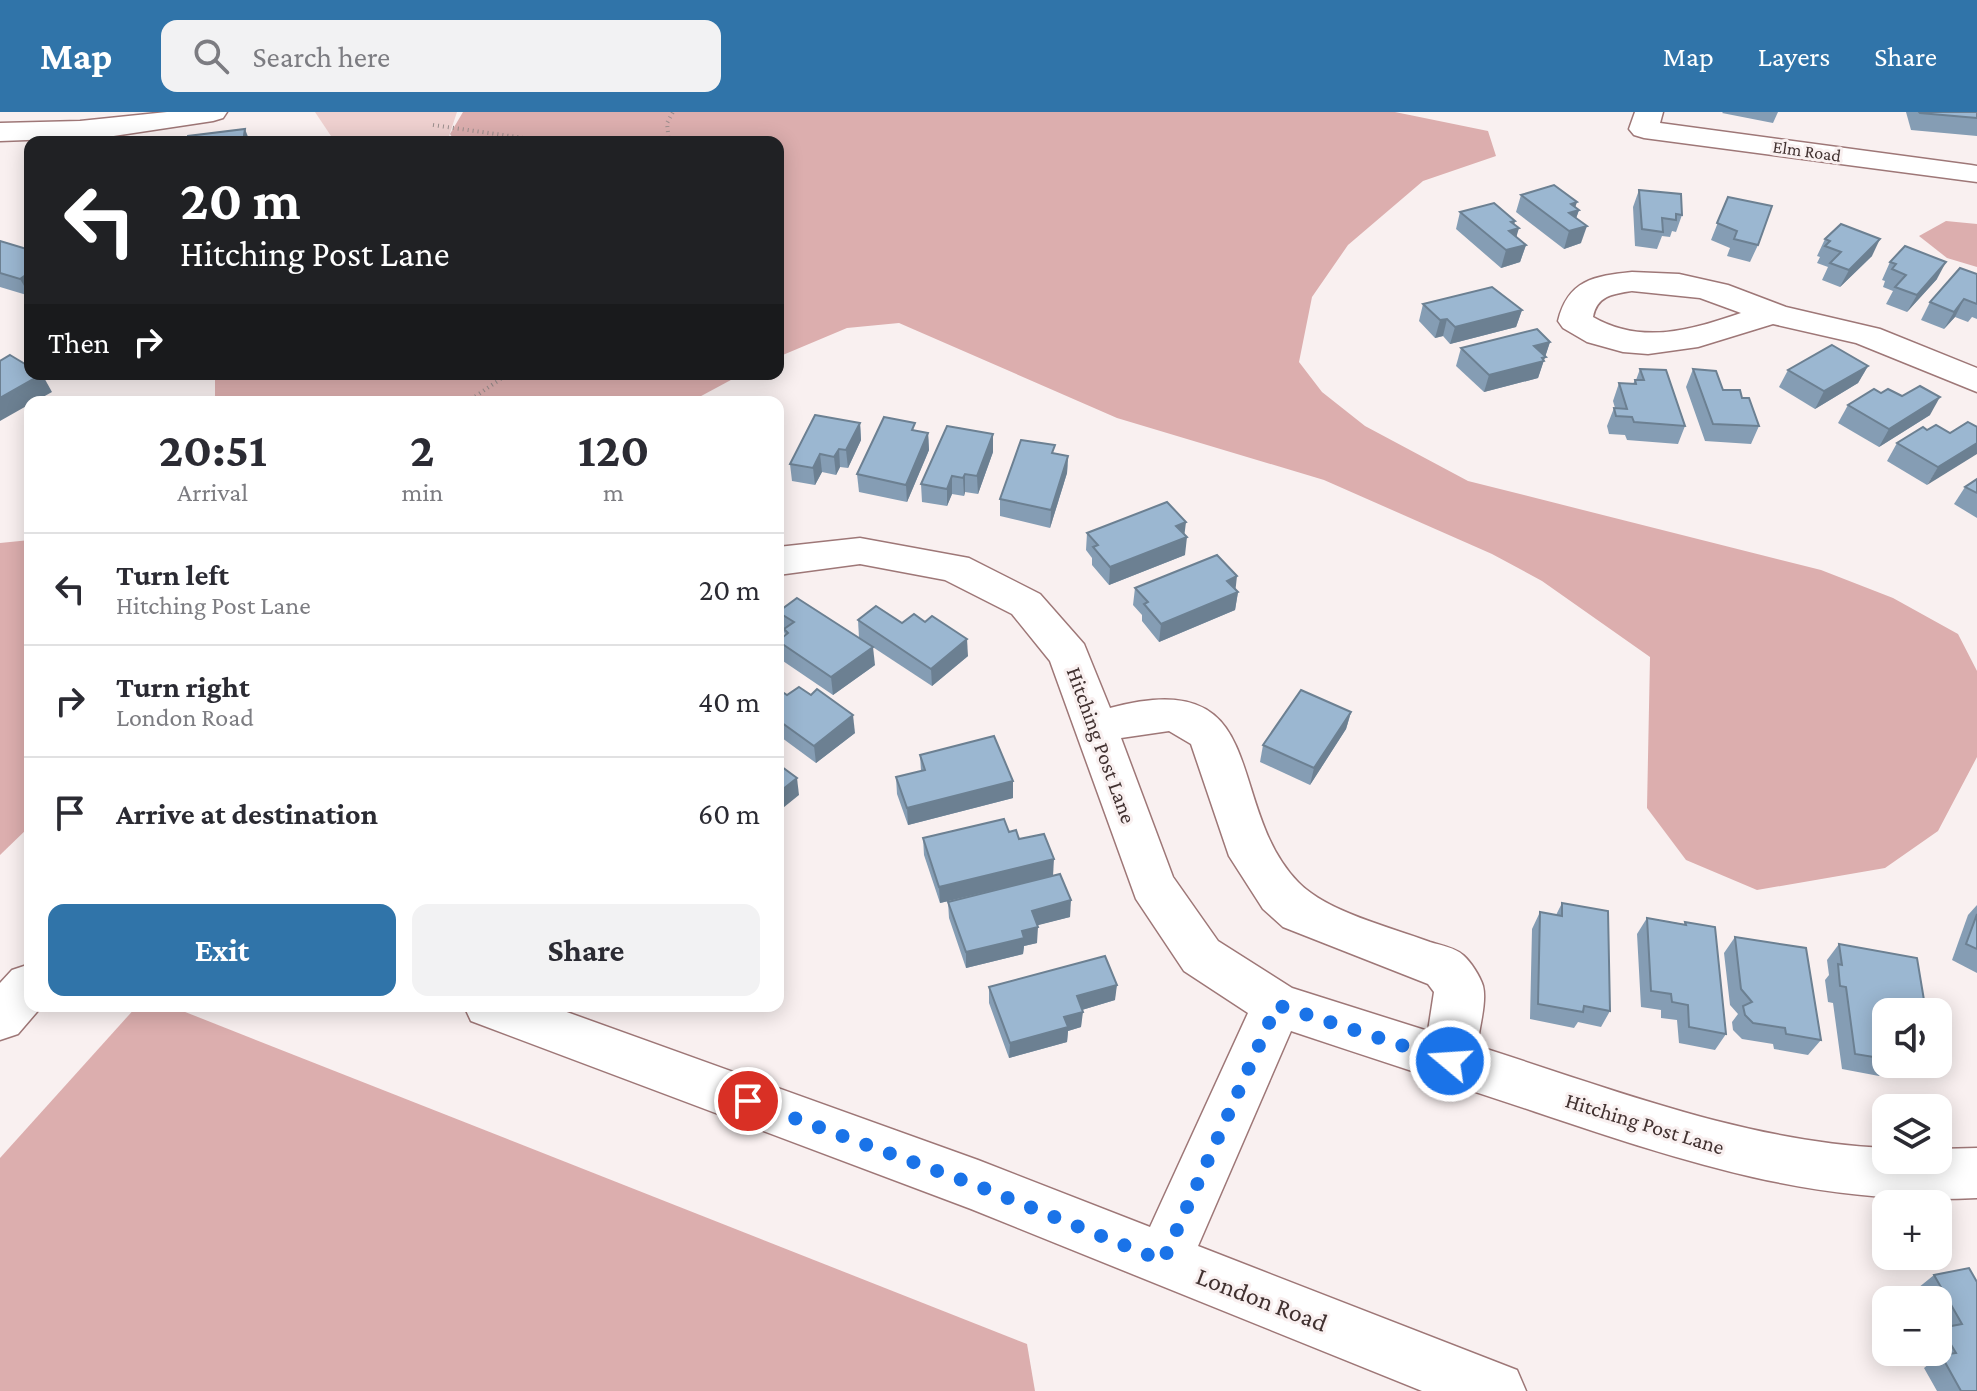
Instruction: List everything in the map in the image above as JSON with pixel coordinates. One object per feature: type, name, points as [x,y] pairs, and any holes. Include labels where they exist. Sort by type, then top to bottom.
[{"type":"street","points":[[0,132],[102,129],[213,112]]},
{"type":"street","name":"Elm Road","points":[[1647,120],[1971,174]]},
{"type":"street","points":[[1773,313],[1685,342],[1649,346],[1620,342],[1591,333],[1575,321],[1575,308],[1581,296],[1603,284],[1641,282],[1715,291],[1773,313],[1851,331],[1977,381]]},
{"type":"street","name":"Hitching Post Lane","points":[[784,560],[860,551],[955,568],[1026,604],[1069,655],[1153,885],[1201,956],[1277,1005],[1714,1146],[1829,1170],[1929,1178],[1977,1173]]},
{"type":"street","points":[[1096,728],[1152,714],[1173,713],[1195,721],[1203,728],[1210,735],[1252,856],[1280,895],[1300,913],[1445,969],[1452,978],[1459,988],[1450,1061]]},
{"type":"street","points":[[0,1018],[24,992]]},
{"type":"street","points":[[1163,1261],[1277,1005]]},
{"type":"street","name":"London Road","points":[[505,1012],[978,1186],[1496,1391]]},
{"type":"path","points":[[668,136],[667,123],[673,112]]},
{"type":"path","points":[[433,125],[510,136]]},
{"type":"path","points":[[476,396],[499,380]]},
{"type":"shaded area","points":[[315,112],[457,112],[449,136],[331,136]]},
{"type":"shaded area","points":[[463,112],[1395,112],[1488,131],[1496,156],[1423,181],[1348,245],[1312,297],[1299,362],[1322,392],[1365,426],[1468,481],[1821,570],[1893,598],[1958,634],[1977,671],[1977,757],[1938,831],[1885,868],[1757,890],[1686,860],[1647,808],[1650,657],[1542,581],[1492,554],[1324,480],[1117,418],[899,323],[847,328],[784,354],[784,136],[450,134]]},
{"type":"shaded area","points":[[1946,221],[1977,224],[1977,267],[1947,258],[1919,236]]},
{"type":"shaded area","points":[[215,380],[731,380],[701,396],[215,396]]},
{"type":"shaded area","points":[[24,541],[24,832],[0,855],[0,543]]},
{"type":"shaded area","points":[[132,1012],[185,1012],[1027,1344],[1035,1391],[0,1391],[0,1158]]},
{"type":"building","points":[[1977,112],[1977,118],[1920,113]]},
{"type":"building","points":[[245,129],[244,136],[188,136]]},
{"type":"building","points":[[1554,185],[1577,202],[1571,204],[1579,210],[1569,213],[1587,226],[1569,231],[1521,195]]},
{"type":"building","points":[[1639,190],[1681,194],[1682,215],[1676,214],[1676,220],[1662,218],[1663,232],[1642,229]]},
{"type":"building","points":[[1728,197],[1772,206],[1758,245],[1734,239],[1737,231],[1717,223]]},
{"type":"building","points":[[1494,203],[1515,221],[1511,222],[1519,228],[1509,231],[1526,245],[1506,250],[1460,212]]},
{"type":"building","points":[[1841,224],[1880,239],[1849,270],[1830,263],[1841,252],[1825,246],[1830,241],[1825,239]]},
{"type":"building","points":[[0,241],[24,248],[24,276],[20,279],[0,273]]},
{"type":"building","points":[[1905,246],[1946,262],[1917,295],[1895,287],[1906,275],[1892,269],[1896,264],[1890,262]]},
{"type":"building","points":[[1960,268],[1977,274],[1977,304],[1964,299],[1954,312],[1930,302]]},
{"type":"building","points":[[1492,287],[1522,310],[1455,327],[1447,319],[1440,320],[1423,304]]},
{"type":"building","points":[[1537,329],[1550,342],[1534,346],[1546,357],[1542,358],[1544,361],[1489,375],[1461,348]]},
{"type":"building","points":[[1832,345],[1868,366],[1824,391],[1788,370]]},
{"type":"building","points":[[10,355],[24,363],[24,380],[32,380],[0,398],[0,361]]},
{"type":"building","points":[[1640,369],[1666,370],[1685,426],[1634,422],[1632,417],[1616,416],[1614,408],[1627,409],[1619,383],[1636,384],[1635,380],[1644,380]]},
{"type":"building","points":[[1693,369],[1716,371],[1723,390],[1740,390],[1742,398],[1749,398],[1759,426],[1713,424]]},
{"type":"building","points":[[1920,386],[1940,397],[1889,429],[1848,405],[1874,389],[1881,393],[1888,389],[1902,396]]},
{"type":"building","points":[[815,415],[860,423],[846,450],[839,449],[834,457],[820,454],[813,468],[790,464]]},
{"type":"building","points":[[884,417],[915,423],[912,430],[928,433],[906,485],[857,474]]},
{"type":"building","points":[[1968,422],[1977,427],[1977,443],[1938,467],[1897,443],[1923,427],[1927,430],[1936,425],[1950,433]]},
{"type":"building","points":[[947,426],[993,434],[977,476],[952,476],[947,489],[921,484]]},
{"type":"building","points":[[1021,440],[1055,445],[1052,453],[1068,456],[1051,510],[1000,499]]},
{"type":"building","points":[[1977,479],[1977,493],[1965,487]]},
{"type":"building","points":[[1167,502],[1186,522],[1176,526],[1187,537],[1110,567],[1093,547],[1098,545],[1087,533]]},
{"type":"building","points":[[1217,555],[1237,576],[1227,581],[1238,592],[1161,624],[1135,588]]},
{"type":"building","points":[[797,598],[873,647],[831,677],[784,645],[784,636],[788,633],[784,629],[794,622],[784,616],[784,608]]},
{"type":"building","points":[[876,606],[902,623],[914,614],[925,622],[932,616],[967,639],[931,669],[858,620]]},
{"type":"building","points":[[799,687],[811,695],[817,689],[853,715],[814,746],[784,724],[784,693],[787,695]]},
{"type":"building","points":[[1301,690],[1351,712],[1314,768],[1263,745]]},
{"type":"building","points":[[994,736],[1013,781],[907,808],[896,777],[925,770],[920,755]]},
{"type":"building","points":[[784,768],[797,778],[784,788]]},
{"type":"building","points":[[1004,819],[1009,832],[1016,830],[1019,839],[1044,834],[1054,859],[939,887],[923,838]]},
{"type":"building","points":[[1060,874],[1071,900],[1032,911],[1038,927],[1022,931],[1024,938],[966,952],[948,902]]},
{"type":"building","points":[[1562,903],[1608,911],[1610,1011],[1584,1006],[1583,1012],[1538,1004],[1540,912],[1562,916]]},
{"type":"building","points":[[1977,914],[1977,949],[1966,944]]},
{"type":"building","points":[[1647,918],[1715,927],[1726,1034],[1689,1027],[1688,1005],[1672,1002],[1671,994],[1651,991]]},
{"type":"building","points":[[1735,937],[1806,948],[1821,1040],[1786,1034],[1785,1028],[1753,1023],[1745,1015],[1743,1006],[1752,1002],[1741,989]]},
{"type":"building","points":[[1839,944],[1917,958],[1924,998],[1872,998],[1872,1057],[1855,1054],[1846,987],[1840,986],[1838,964],[1842,965]]},
{"type":"building","points":[[1105,956],[1117,985],[1077,996],[1083,1012],[1064,1017],[1068,1027],[1010,1043],[989,987]]},
{"type":"building","points":[[1969,1268],[1977,1282],[1977,1391],[1961,1391],[1947,1366],[1952,1366],[1952,1354],[1956,1353],[1952,1346],[1952,1326],[1962,1324],[1952,1306],[1952,1286],[1940,1286],[1934,1275]]},
{"type":"route","points":[[748,1101],[978,1186],[1163,1261],[1277,1005],[1450,1061]]}]
